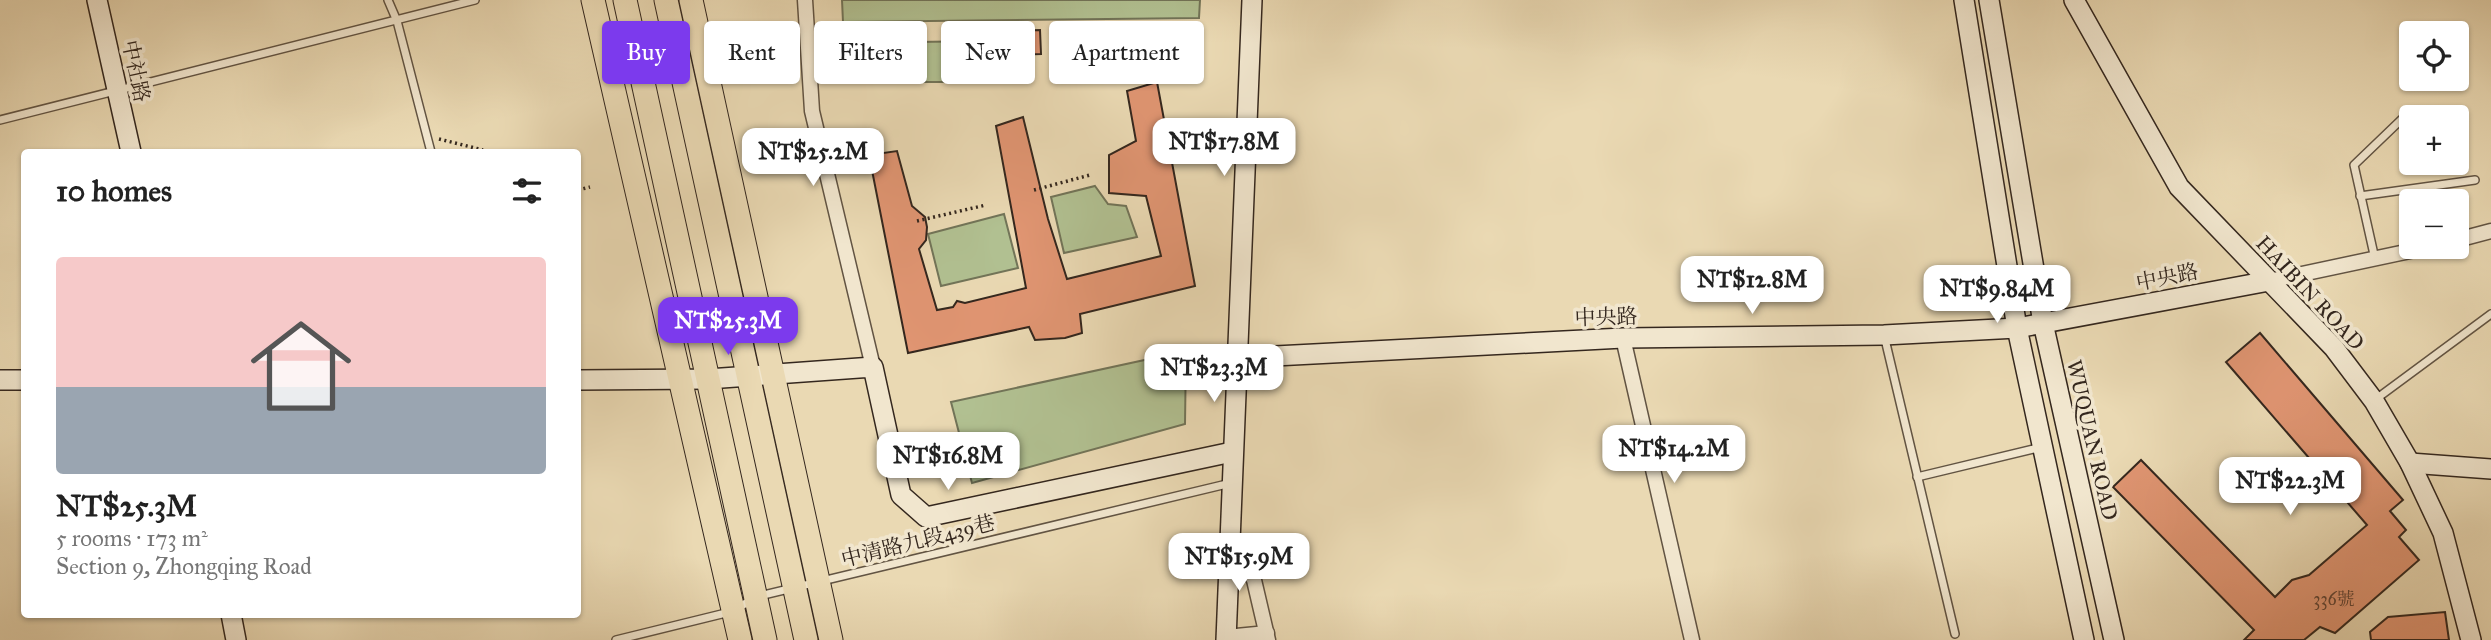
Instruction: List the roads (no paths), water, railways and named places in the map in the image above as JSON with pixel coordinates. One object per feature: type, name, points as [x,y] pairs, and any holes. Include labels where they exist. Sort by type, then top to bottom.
[{"type":"main road","points":[[593,0],[682,377],[740,640]]},
{"type":"main road","points":[[625,0],[765,640]]},
{"type":"main road","points":[[666,0],[806,640]]},
{"type":"main road","points":[[691,0],[831,640]]},
{"type":"street","name":"中社路","points":[[97,0],[130,149]]},
{"type":"street","points":[[805,0],[813,111],[901,495],[926,517],[1232,452]]},
{"type":"street","points":[[1230,538],[1254,580],[1268,636],[1226,638],[1232,452],[1252,0]]},
{"type":"street","points":[[1964,0],[2017,328],[2084,640]]},
{"type":"street","name":"WUQUAN ROAD","points":[[1989,0],[2043,323],[2113,640]]},
{"type":"street","name":"HAIBIN ROAD","points":[[2074,0],[2179,187],[2334,348],[2374,401],[2410,463],[2443,533],[2471,640]]},
{"type":"street","points":[[2469,237],[2491,231]]},
{"type":"street","points":[[2269,281],[2399,254]]},
{"type":"street","name":"中央路","points":[[1236,358],[1623,338],[1884,335],[2017,328],[2269,281]]},
{"type":"street","points":[[1623,338],[1692,640]]},
{"type":"street","points":[[581,380],[682,377],[708,379],[873,368]]},
{"type":"street","points":[[0,380],[21,380]]},
{"type":"street","points":[[2410,463],[2491,469]]},
{"type":"street","points":[[232,618],[236,640]]},
{"type":"lane","points":[[388,0],[397,21],[430,149]]},
{"type":"lane","points":[[0,120],[475,0]]},
{"type":"lane","points":[[2375,260],[2354,165],[2399,122]]},
{"type":"lane","points":[[2360,196],[2475,180]]},
{"type":"lane","points":[[2374,401],[2491,314]]},
{"type":"lane","points":[[1884,335],[1955,634]]},
{"type":"lane","points":[[1917,477],[2042,447]]},
{"type":"lane","name":"中清路九段439巷","points":[[616,640],[734,611],[755,597],[794,587],[1231,484]]}]
